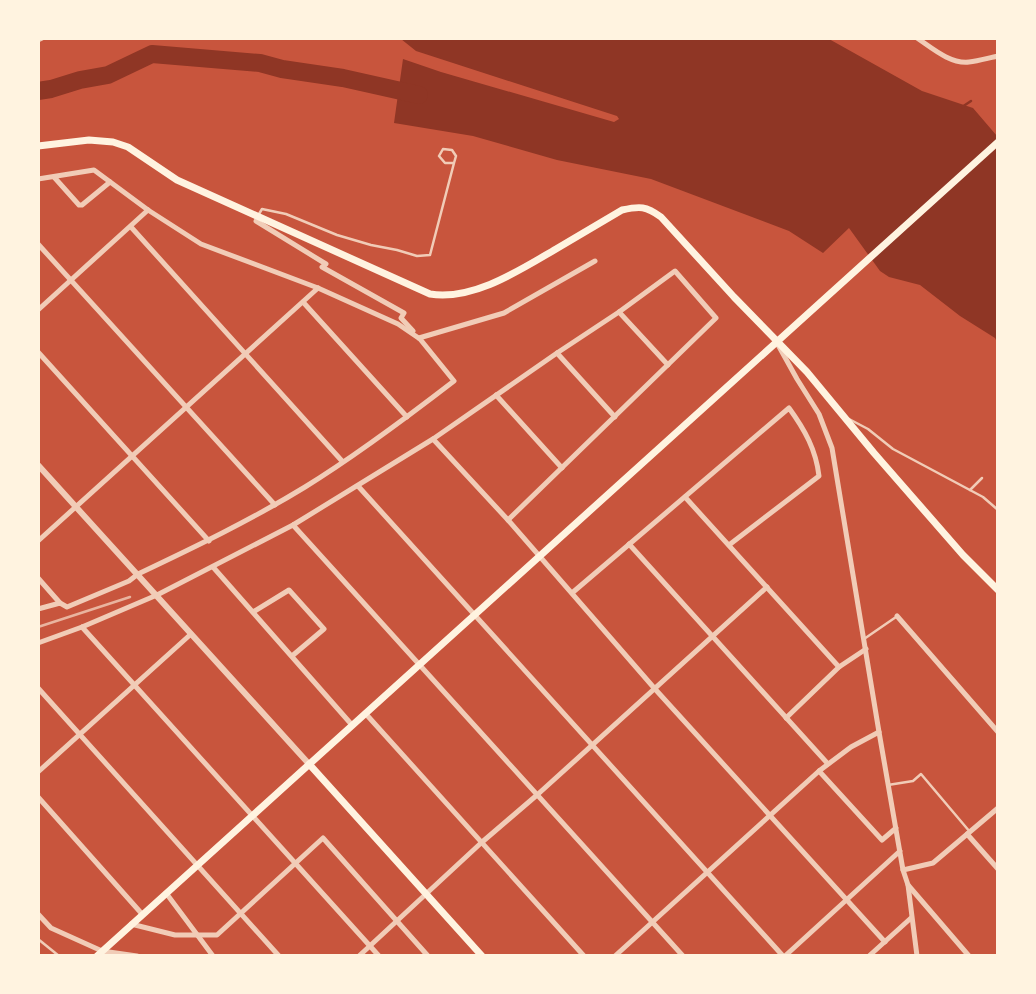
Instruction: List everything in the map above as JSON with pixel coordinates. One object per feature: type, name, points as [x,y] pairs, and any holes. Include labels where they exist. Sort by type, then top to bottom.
[{"type":"main road","points":[[38,146],[89,140],[113,142],[128,147],[177,180],[430,294],[441,296],[466,293],[495,282],[622,210],[636,207],[650,209],[661,217],[807,372],[963,555],[998,590]]},
{"type":"main road","points":[[100,953],[998,142]]},
{"type":"main road","points":[[309,764],[482,956]]},
{"type":"street","points":[[917,38],[940,54],[962,62],[998,56]]},
{"type":"street","points":[[38,179],[94,170],[148,210],[201,244],[318,288],[398,324],[420,339]]},
{"type":"street","points":[[54,177],[79,205],[110,182]]},
{"type":"street","points":[[38,310],[148,210]]},
{"type":"street","points":[[38,578],[60,603],[67,607],[129,581],[275,505],[393,428],[454,381],[401,318],[404,313],[323,267],[326,264],[256,221],[258,217]]},
{"type":"street","points":[[131,227],[342,461]]},
{"type":"street","points":[[38,244],[275,505]]},
{"type":"street","points":[[420,339],[504,313],[595,261]]},
{"type":"street","points":[[38,643],[157,595],[293,525],[433,439],[675,271],[716,317],[508,520]]},
{"type":"street","points":[[38,541],[318,288]]},
{"type":"street","points":[[303,302],[407,417]]},
{"type":"street","points":[[619,312],[668,365]]},
{"type":"street","points":[[776,342],[819,414],[832,448],[888,785],[908,886],[917,956]]},
{"type":"street","points":[[38,352],[209,541]]},
{"type":"street","points":[[557,353],[615,416]]},
{"type":"street","points":[[496,396],[562,468]]},
{"type":"street","points":[[572,593],[789,408],[812,445],[819,476],[729,545]]},
{"type":"street","points":[[433,439],[885,942]]},
{"type":"street","points":[[38,465],[309,764]]},
{"type":"street","points":[[358,485],[784,956],[900,851]]},
{"type":"street","points":[[685,497],[839,667]]},
{"type":"street","points":[[293,525],[682,956]]},
{"type":"street","points":[[629,544],[828,764]]},
{"type":"street","points":[[213,567],[352,725]]},
{"type":"street","points":[[359,956],[767,587]]},
{"type":"street","points":[[253,612],[289,590],[324,629],[292,656]]},
{"type":"street","points":[[38,609],[60,603]]},
{"type":"street","points":[[897,616],[998,732]]},
{"type":"street","points":[[82,627],[379,956]]},
{"type":"street","points":[[38,772],[191,634]]},
{"type":"street","points":[[786,718],[839,667],[866,649]]},
{"type":"street","points":[[38,688],[279,956]]},
{"type":"street","points":[[365,713],[584,956]]},
{"type":"street","points":[[615,956],[819,771],[851,747],[879,732]]},
{"type":"street","points":[[819,771],[882,840],[896,828]]},
{"type":"street","points":[[38,797],[142,914]]},
{"type":"street","points":[[904,870],[933,863],[998,808]]},
{"type":"street","points":[[968,833],[998,869]]},
{"type":"street","points":[[131,924],[175,935],[217,935],[323,838],[428,956]]},
{"type":"street","points":[[908,886],[969,956]]},
{"type":"street","points":[[166,893],[213,956]]},
{"type":"street","points":[[38,914],[51,928],[100,953],[137,956]]},
{"type":"street","points":[[869,956],[911,918]]},
{"type":"lane","points":[[258,217],[262,209],[286,214],[337,235],[371,245],[417,256],[430,255],[456,156],[452,150],[443,149],[439,156],[445,163],[454,163]]},
{"type":"lane","points":[[843,415],[868,429],[893,449],[983,497],[998,510]]},
{"type":"lane","points":[[970,490],[982,478]]},
{"type":"lane","points":[[864,639],[897,616]]},
{"type":"lane","points":[[888,785],[913,781],[920,774],[968,833]]},
{"type":"lane","points":[[38,939],[59,956]]},
{"type":"shaded area","points":[[401,39],[829,39],[922,91],[973,108],[997,136],[997,342],[920,285],[889,277],[880,271],[849,228],[823,253],[789,231],[651,179],[557,160],[473,136],[394,123],[403,59],[614,122],[619,119],[617,116],[416,51]]},
{"type":"waterway","points":[[38,91],[108,75],[152,54],[260,63],[419,95]]},
{"type":"waterway","points":[[962,107],[971,101]]},
{"type":"railway","points":[[38,627],[130,597]]}]
